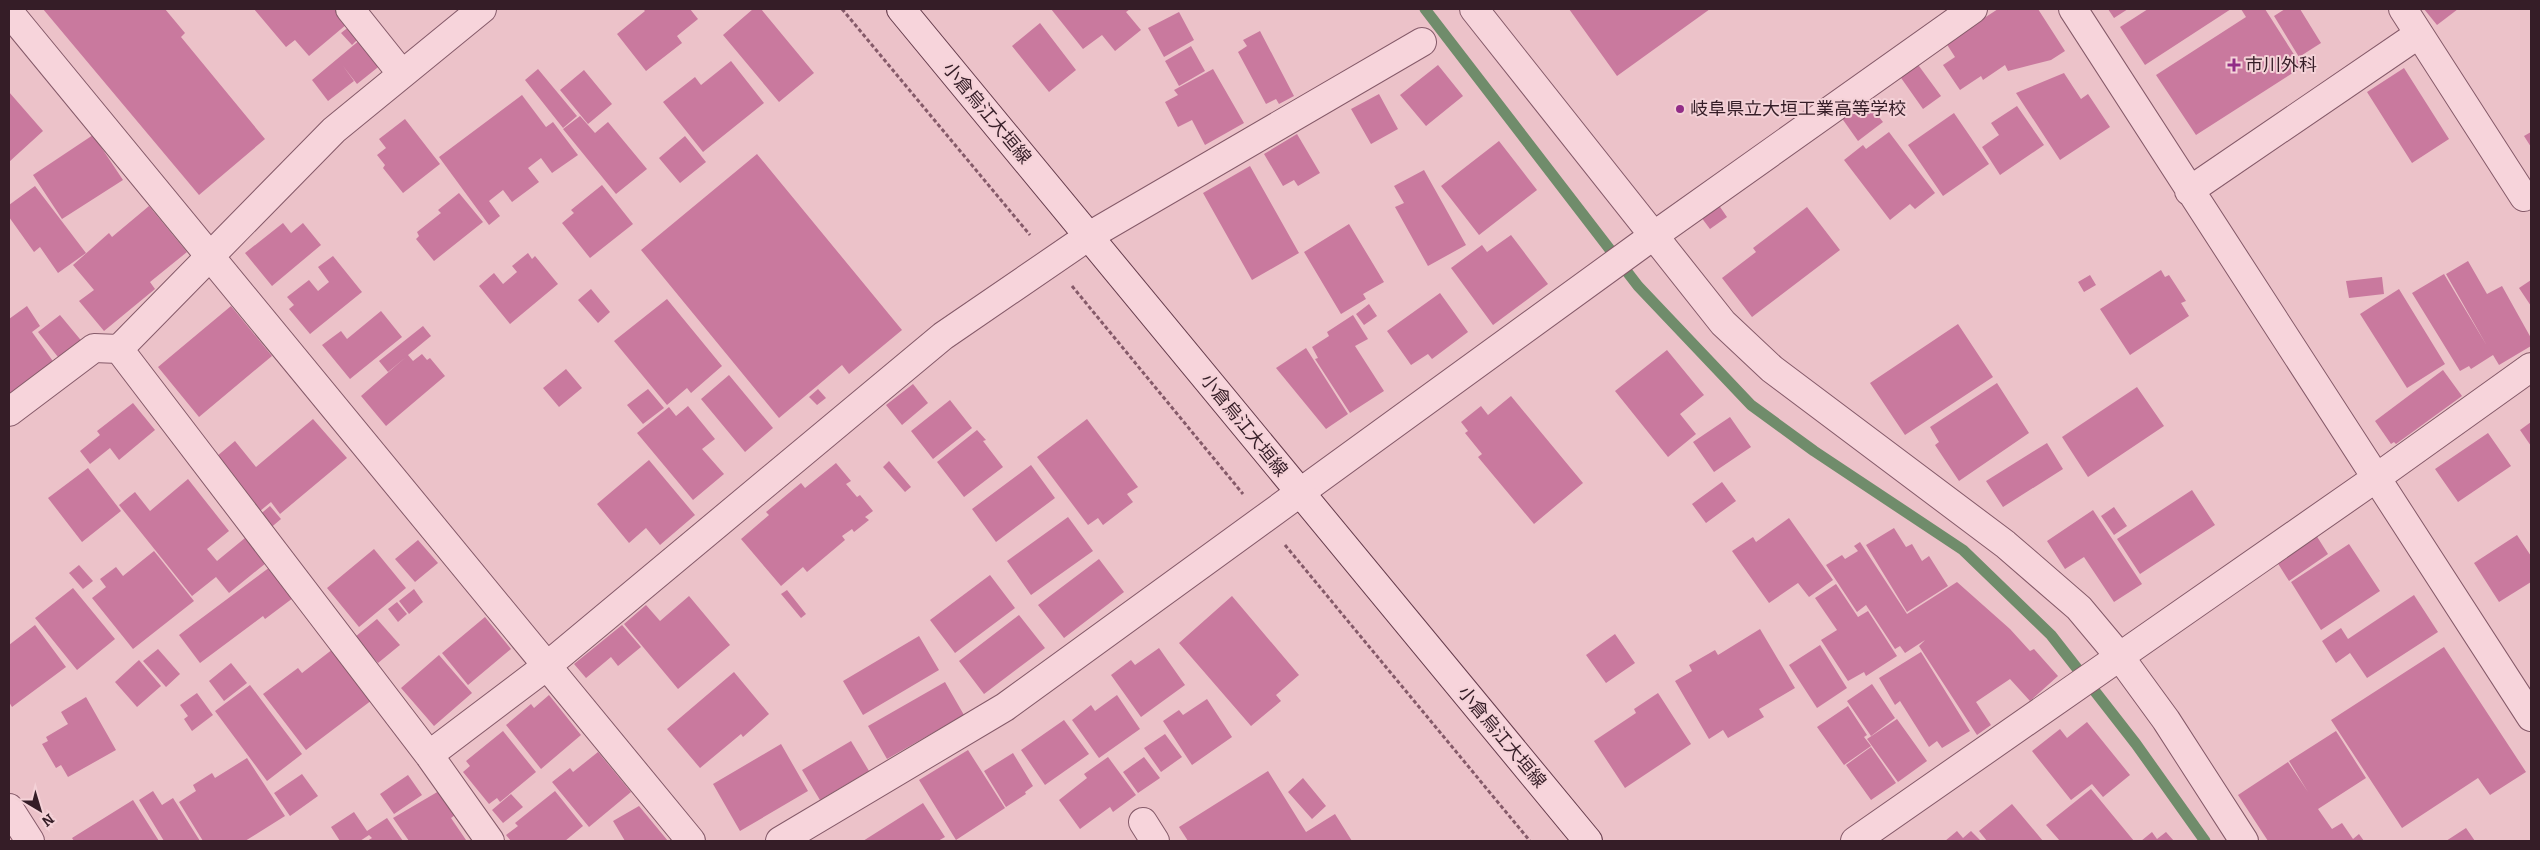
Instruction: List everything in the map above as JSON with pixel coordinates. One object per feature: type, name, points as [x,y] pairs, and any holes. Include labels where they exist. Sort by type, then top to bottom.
[{"type":"street","points":[[350,9],[402,74]]},
{"type":"street","points":[[9,412],[94,348],[119,349],[334,130],[482,9]]},
{"type":"street","name":"小倉烏江大垣線","points":[[901,9],[1588,841]]},
{"type":"street","points":[[1474,9],[1648,240],[1723,323],[1772,369],[2005,544],[2079,608],[2112,662],[2166,720],[2244,841]]},
{"type":"street","points":[[780,841],[1005,706],[1648,240],[1973,9]]},
{"type":"street","points":[[2073,9],[2531,718]]},
{"type":"street","points":[[2403,9],[2524,197]]},
{"type":"street","points":[[9,12],[691,841]]},
{"type":"street","points":[[2189,191],[2419,34]]},
{"type":"street","points":[[430,755],[548,665],[943,336],[1089,236],[1422,42]]},
{"type":"street","points":[[119,349],[430,755],[490,841]]},
{"type":"street","points":[[1863,839],[2070,691],[2531,368]]},
{"type":"street","points":[[9,808],[30,841]]},
{"type":"path","points":[[842,9],[1530,841]]},
{"type":"building","points":[[43,9],[165,9],[185,33],[181,37],[265,139],[199,195]]},
{"type":"building","points":[[254,9],[334,9],[347,24],[309,56],[295,40],[286,47]]},
{"type":"building","points":[[643,9],[690,9],[698,19],[677,36],[682,43],[646,71],[617,34],[645,11]]},
{"type":"building","points":[[753,9],[761,9],[814,73],[779,102],[723,35]]},
{"type":"building","points":[[1051,9],[1130,9],[1126,12],[1141,30],[1115,51],[1102,35],[1083,49]]},
{"type":"building","points":[[1569,9],[1710,9],[1617,76]]},
{"type":"building","points":[[1998,9],[2038,9],[2065,51],[2051,60],[2008,71],[2005,65],[1983,80],[1981,76],[1960,90],[1943,65],[1955,57],[1946,43]]},
{"type":"building","points":[[2108,9],[2128,9],[2114,18]]},
{"type":"building","points":[[2148,9],[2231,9],[2145,65],[2120,27]]},
{"type":"building","points":[[2241,9],[2265,9],[2302,67],[2196,135],[2156,75],[2246,17]]},
{"type":"building","points":[[2285,9],[2300,9],[2321,43],[2299,57],[2274,16]]},
{"type":"building","points":[[2424,9],[2458,9],[2437,25]]},
{"type":"building","points":[[1179,12],[1194,40],[1164,57],[1148,28]]},
{"type":"building","points":[[1040,23],[1076,70],[1049,92],[1012,46]]},
{"type":"building","points":[[350,26],[359,38],[352,45],[341,33]]},
{"type":"building","points":[[1260,31],[1294,96],[1279,104],[1276,99],[1266,104],[1238,52],[1247,46],[1243,40]]},
{"type":"building","points":[[361,39],[382,64],[357,84],[343,66],[354,81],[328,101],[312,80]]},
{"type":"building","points":[[1191,46],[1205,71],[1179,86],[1165,61]]},
{"type":"building","points":[[731,61],[764,103],[703,152],[663,102],[695,77],[701,85]]},
{"type":"building","points":[[1916,62],[1941,96],[1923,109],[1899,75]]},
{"type":"building","points":[[1438,65],[1463,96],[1426,126],[1400,95]]},
{"type":"building","points":[[2404,68],[2449,139],[2412,163],[2367,92]]},
{"type":"building","points":[[538,69],[577,116],[563,128],[525,80]]},
{"type":"building","points":[[1213,69],[1244,123],[1205,145],[1192,120],[1178,127],[1165,102],[1178,95],[1174,90]]},
{"type":"building","points":[[584,70],[612,104],[588,124],[560,90]]},
{"type":"building","points":[[2064,73],[2081,99],[2088,94],[2110,127],[2060,160],[2016,93]]},
{"type":"building","points":[[9,92],[43,131],[9,162]]},
{"type":"building","points":[[1379,94],[1398,129],[1371,144],[1351,109]]},
{"type":"building","points":[[522,95],[546,127],[553,122],[578,155],[552,173],[541,158],[528,168],[539,182],[512,202],[503,190],[489,201],[500,216],[489,225],[439,157]]},
{"type":"building","points":[[1865,99],[1883,122],[1858,141],[1841,117]]},
{"type":"building","points":[[2017,106],[2044,145],[2000,175],[1982,147],[1999,135],[1991,123]]},
{"type":"building","points":[[1954,113],[1989,164],[1943,196],[1908,145]]},
{"type":"building","points":[[580,116],[595,133],[608,122],[647,169],[616,194],[563,129]]},
{"type":"building","points":[[405,119],[440,164],[403,193],[383,168],[385,165],[377,155],[386,148],[379,139]]},
{"type":"building","points":[[1889,132],[1935,193],[1915,209],[1910,204],[1890,220],[1844,160],[1863,145],[1866,149]]},
{"type":"building","points":[[2531,132],[2531,147],[2524,136]]},
{"type":"building","points":[[1297,134],[1320,173],[1298,186],[1294,180],[1283,186],[1264,154]]},
{"type":"building","points":[[93,135],[123,180],[62,219],[33,175]]},
{"type":"building","points":[[685,136],[706,162],[680,183],[659,158]]},
{"type":"building","points":[[1499,141],[1537,190],[1479,235],[1441,186]]},
{"type":"building","points":[[757,154],[902,330],[849,374],[842,365],[779,418],[641,250]]},
{"type":"building","points":[[1250,166],[1299,253],[1252,280],[1203,193]]},
{"type":"building","points":[[1424,170],[1466,245],[1428,266],[1395,207],[1404,203],[1394,186]]},
{"type":"building","points":[[602,185],[633,224],[590,258],[562,223],[574,213],[571,210]]},
{"type":"building","points":[[35,186],[86,253],[58,273],[40,247],[34,252],[9,217],[9,205]]},
{"type":"building","points":[[459,193],[483,222],[434,261],[416,239],[419,236],[417,232],[441,213],[438,210]]},
{"type":"building","points":[[1718,204],[1727,217],[1710,229],[1701,217]]},
{"type":"building","points":[[149,206],[187,252],[150,282],[155,289],[104,331],[79,301],[94,290],[73,265],[109,233],[112,237]]},
{"type":"building","points":[[1807,207],[1840,250],[1752,317],[1722,278],[1756,252],[1753,248]]},
{"type":"building","points":[[283,223],[291,233],[303,223],[321,245],[272,286],[245,253]]},
{"type":"building","points":[[1349,224],[1384,282],[1363,294],[1366,299],[1341,314],[1304,252]]},
{"type":"building","points":[[1511,235],[1548,284],[1493,325],[1451,268],[1482,245],[1487,252]]},
{"type":"building","points":[[528,253],[532,259],[535,256],[558,284],[510,324],[479,286],[494,273],[503,284],[517,272],[512,266]]},
{"type":"building","points":[[333,256],[362,292],[310,334],[289,309],[294,305],[287,297],[309,280],[318,291],[329,282],[318,267]]},
{"type":"building","points":[[2468,261],[2487,294],[2502,286],[2531,338],[2531,346],[2499,365],[2493,355],[2471,369],[2469,366],[2460,371],[2412,293],[2444,274],[2487,346],[2446,274]]},
{"type":"building","points":[[2161,270],[2165,277],[2169,275],[2186,301],[2181,303],[2189,316],[2130,355],[2100,309]]},
{"type":"building","points":[[2090,275],[2096,285],[2084,292],[2078,282]]},
{"type":"building","points":[[2382,277],[2384,294],[2349,298],[2346,281]]},
{"type":"building","points":[[2531,280],[2531,306],[2519,288]]},
{"type":"building","points":[[591,289],[610,312],[598,323],[578,300]]},
{"type":"building","points":[[2399,289],[2445,364],[2407,388],[2360,314]]},
{"type":"building","points":[[1440,293],[1468,332],[1432,359],[1428,354],[1411,365],[1387,331]]},
{"type":"building","points":[[667,299],[722,366],[691,393],[687,388],[667,405],[614,341]]},
{"type":"building","points":[[1369,304],[1377,316],[1364,325],[1356,314]]},
{"type":"building","points":[[27,306],[40,326],[32,332],[55,364],[9,397],[9,319]]},
{"type":"building","points":[[231,306],[272,356],[199,417],[158,367]]},
{"type":"building","points":[[381,311],[402,337],[350,379],[322,345],[341,331],[347,339]]},
{"type":"building","points":[[60,315],[84,344],[62,362],[38,332]]},
{"type":"building","points":[[1353,315],[1368,339],[1355,346],[1384,391],[1350,413],[1315,359],[1318,358],[1312,347],[1329,336],[1327,332]]},
{"type":"building","points":[[1958,324],[1993,377],[1905,435],[1870,383]]},
{"type":"building","points":[[423,326],[431,336],[408,355],[413,361],[422,354],[427,360],[430,358],[445,376],[386,426],[361,396],[406,357],[388,372],[379,361]]},
{"type":"building","points":[[1306,348],[1348,414],[1326,429],[1276,368]]},
{"type":"building","points":[[1667,350],[1704,395],[1680,414],[1696,434],[1668,457],[1615,391]]},
{"type":"building","points":[[566,369],[582,388],[559,407],[543,388]]},
{"type":"building","points":[[2443,370],[2462,396],[2396,444],[2394,442],[2391,444],[2375,421]]},
{"type":"building","points":[[729,375],[773,428],[745,452],[701,399]]},
{"type":"building","points":[[1997,383],[2029,433],[1959,481],[1935,445],[1939,442],[1930,427]]},
{"type":"building","points":[[913,384],[928,403],[902,425],[886,405]]},
{"type":"building","points":[[2137,387],[2164,426],[2088,477],[2062,437]]},
{"type":"building","points":[[648,389],[664,408],[643,424],[627,405]]},
{"type":"building","points":[[818,389],[826,398],[817,405],[809,397]]},
{"type":"building","points":[[1511,396],[1583,483],[1534,524],[1478,457],[1482,454],[1465,433],[1468,431],[1461,422],[1481,406],[1488,415]]},
{"type":"building","points":[[950,400],[972,428],[933,459],[911,431]]},
{"type":"building","points":[[133,403],[155,430],[119,460],[110,448],[90,464],[80,451],[100,435],[97,431]]},
{"type":"building","points":[[688,406],[715,439],[702,449],[724,474],[693,500],[637,433],[669,407],[676,416]]},
{"type":"building","points":[[1730,417],[1751,447],[1714,472],[1693,442]]},
{"type":"building","points":[[313,419],[347,458],[280,514],[271,502],[254,516],[210,462],[235,441],[256,467]]},
{"type":"building","points":[[1087,419],[1138,487],[1127,494],[1133,502],[1103,525],[1098,518],[1088,525],[1037,457]]},
{"type":"building","points":[[2531,422],[2531,446],[2520,430]]},
{"type":"building","points":[[977,430],[986,440],[983,441],[1003,467],[964,497],[937,462]]},
{"type":"building","points":[[2488,433],[2511,466],[2458,502],[2435,469]]},
{"type":"building","points":[[2047,443],[2063,469],[2003,507],[1986,481]]},
{"type":"building","points":[[649,460],[695,515],[660,545],[646,528],[629,543],[597,504]]},
{"type":"building","points":[[889,461],[911,487],[905,492],[883,467]]},
{"type":"building","points":[[836,463],[851,481],[846,484],[857,497],[860,495],[873,511],[865,517],[869,520],[854,532],[852,529],[842,536],[845,540],[807,572],[803,567],[781,586],[741,539],[769,515],[766,512],[801,483],[805,488]]},
{"type":"building","points":[[1031,465],[1055,498],[996,542],[972,509]]},
{"type":"building","points":[[88,468],[121,511],[82,542],[48,498]]},
{"type":"building","points":[[188,479],[229,531],[207,549],[217,561],[245,538],[266,563],[229,593],[216,577],[192,596],[119,505],[135,492],[150,511]]},
{"type":"building","points":[[1722,482],[1736,501],[1706,523],[1692,504]]},
{"type":"building","points":[[2192,490],[2215,525],[2140,574],[2117,539]]},
{"type":"building","points":[[270,506],[281,519],[268,530],[257,517]]},
{"type":"building","points":[[2114,507],[2127,526],[2114,535],[2101,516]]},
{"type":"building","points":[[2093,510],[2142,584],[2114,602],[2084,557],[2065,569],[2047,541]]},
{"type":"building","points":[[1068,517],[1093,551],[1031,595],[1007,561]]},
{"type":"building","points":[[1789,518],[1833,580],[1809,597],[1798,583],[1769,603],[1732,551],[1753,537],[1756,542]]},
{"type":"building","points":[[1894,528],[1906,547],[1912,544],[1922,561],[1929,556],[1948,586],[1907,612],[1866,545]]},
{"type":"building","points":[[2316,535],[2328,554],[2289,581],[2277,562]]},
{"type":"building","points":[[2517,535],[2531,556],[2531,582],[2499,602],[2474,563]]},
{"type":"building","points":[[418,540],[438,563],[415,582],[395,559]]},
{"type":"building","points":[[1860,542],[1907,614],[1957,582],[2010,629],[2030,651],[2034,649],[2058,676],[2030,701],[2010,679],[1976,702],[1991,725],[1977,735],[1919,646],[1925,640],[1905,653],[1900,646],[1895,649],[1866,605],[1857,612],[1826,565],[1842,555],[1845,559],[1858,551],[1854,546]]},
{"type":"building","points":[[2349,544],[2380,591],[2321,630],[2291,582]]},
{"type":"building","points":[[374,549],[406,588],[359,627],[327,588]]},
{"type":"building","points":[[154,551],[194,601],[133,649],[92,598],[106,587],[100,579],[116,567],[123,576]]},
{"type":"building","points":[[1099,559],[1124,592],[1064,638],[1038,605]]},
{"type":"building","points":[[79,565],[93,581],[83,589],[69,573]]},
{"type":"building","points":[[270,567],[293,598],[265,619],[263,616],[200,663],[179,635]]},
{"type":"building","points":[[990,575],[1015,608],[955,653],[930,620]]},
{"type":"building","points":[[1836,584],[1858,617],[1868,611],[1897,656],[1866,676],[1864,672],[1848,681],[1821,640],[1837,630],[1815,598]]},
{"type":"building","points":[[73,588],[115,639],[77,670],[35,618]]},
{"type":"building","points":[[414,589],[423,602],[409,614],[399,601]]},
{"type":"building","points":[[787,590],[806,614],[801,618],[781,594]]},
{"type":"building","points":[[2414,595],[2438,632],[2367,678],[2350,653],[2336,663],[2322,641],[2341,628],[2348,639]]},
{"type":"building","points":[[689,596],[730,645],[678,689],[624,624],[646,605],[660,621]]},
{"type":"building","points":[[1232,596],[1299,675],[1276,695],[1281,701],[1251,726],[1179,643]]},
{"type":"building","points":[[397,602],[407,614],[398,622],[388,609]]},
{"type":"building","points":[[1019,615],[1045,648],[984,694],[959,661]]},
{"type":"building","points":[[485,617],[511,649],[468,685],[442,653]]},
{"type":"building","points":[[377,619],[400,645],[378,663],[355,637]]},
{"type":"building","points":[[35,625],[66,667],[12,707],[9,702],[9,645]]},
{"type":"building","points":[[622,625],[641,647],[618,666],[611,657],[586,678],[574,664]]},
{"type":"building","points":[[1760,629],[1795,688],[1759,709],[1764,717],[1728,738],[1723,730],[1709,739],[1675,681],[1692,671],[1689,665],[1715,650],[1718,655]]},
{"type":"building","points":[[1615,634],[1635,663],[1606,683],[1586,655]]},
{"type":"building","points":[[919,636],[939,670],[863,715],[843,681]]},
{"type":"building","points":[[1820,645],[1847,688],[1817,708],[1789,665]]},
{"type":"building","points":[[2444,647],[2526,772],[2490,795],[2478,778],[2402,828],[2331,720]]},
{"type":"building","points":[[1159,648],[1185,685],[1141,717],[1111,675],[1131,660],[1135,665]]},
{"type":"building","points":[[158,649],[180,674],[166,687],[143,661]]},
{"type":"building","points":[[333,649],[372,700],[306,750],[263,694],[298,668],[302,673]]},
{"type":"building","points":[[1921,652],[1970,731],[1942,748],[1937,741],[1929,747],[1900,701],[1895,705],[1879,678]]},
{"type":"building","points":[[439,655],[472,693],[434,726],[401,688]]},
{"type":"building","points":[[139,660],[161,686],[137,707],[115,682]]},
{"type":"building","points":[[231,663],[247,683],[224,701],[209,681]]},
{"type":"building","points":[[734,672],[769,714],[743,737],[741,734],[700,768],[667,729]]},
{"type":"building","points":[[945,682],[964,715],[887,759],[868,726]]},
{"type":"building","points":[[1872,684],[1895,718],[1871,736],[1847,701]]},
{"type":"building","points":[[250,685],[302,754],[267,781],[215,711]]},
{"type":"building","points":[[197,693],[213,715],[192,731],[184,719],[188,716],[180,705]]},
{"type":"building","points":[[1658,693],[1691,744],[1625,788],[1594,741],[1636,713],[1634,709]]},
{"type":"building","points":[[549,695],[581,735],[541,769],[506,725],[531,704],[534,708]]},
{"type":"building","points":[[1117,695],[1140,729],[1099,758],[1072,720],[1091,705],[1095,711]]},
{"type":"building","points":[[86,697],[116,750],[68,777],[61,765],[56,768],[42,744],[48,741],[46,737],[68,724],[61,712]]},
{"type":"building","points":[[1207,699],[1232,737],[1192,765],[1163,721],[1179,710],[1183,715]]},
{"type":"building","points":[[1848,706],[1867,735],[1864,737],[1871,746],[1844,765],[1817,727]]},
{"type":"building","points":[[1897,719],[1927,761],[1898,782],[1867,739]]},
{"type":"building","points":[[1064,720],[1089,754],[1045,785],[1021,750]]},
{"type":"building","points":[[2087,722],[2130,775],[2103,797],[2092,784],[2071,800],[2032,751],[2060,729],[2067,738]]},
{"type":"building","points":[[503,731],[536,772],[500,802],[497,798],[489,804],[463,772],[470,766],[466,761]]},
{"type":"building","points":[[2336,731],[2366,778],[2318,809],[2332,829],[2342,823],[2353,839],[2359,834],[2364,841],[2268,841],[2238,795],[2288,762],[2308,792],[2289,761]]},
{"type":"building","points":[[1165,734],[1182,757],[1161,772],[1144,748]]},
{"type":"building","points":[[851,741],[869,771],[820,800],[802,770]]},
{"type":"building","points":[[781,744],[808,791],[740,831],[713,784]]},
{"type":"building","points":[[1871,747],[1896,783],[1871,800],[1846,765]]},
{"type":"building","points":[[968,750],[1005,808],[956,840],[919,780]]},
{"type":"building","points":[[598,752],[631,792],[589,827],[552,782],[570,768],[573,772]]},
{"type":"building","points":[[1013,753],[1033,786],[1025,792],[1026,794],[1006,807],[984,771]]},
{"type":"building","points":[[1108,757],[1136,795],[1113,812],[1110,807],[1080,829],[1059,800],[1087,778],[1084,774]]},
{"type":"building","points":[[1144,757],[1160,778],[1138,793],[1123,772]]},
{"type":"building","points":[[247,758],[285,816],[245,841],[203,841],[179,802],[196,791],[193,785],[212,773],[215,778]]},
{"type":"building","points":[[1268,771],[1306,832],[1335,814],[1352,841],[1188,841],[1179,827]]},
{"type":"building","points":[[302,774],[318,796],[290,816],[274,793]]},
{"type":"building","points":[[408,775],[422,795],[394,814],[380,794]]},
{"type":"building","points":[[1303,778],[1326,806],[1312,819],[1288,792]]},
{"type":"building","points":[[2091,789],[2134,841],[2060,841],[2046,825]]},
{"type":"building","points":[[153,791],[162,805],[173,798],[200,841],[164,841],[139,800]]},
{"type":"building","points":[[439,791],[455,815],[451,818],[466,840],[409,841],[393,818]]},
{"type":"building","points":[[555,791],[583,826],[565,841],[511,841],[506,835],[518,826],[515,823]]},
{"type":"building","points":[[511,794],[523,807],[503,823],[492,810]]},
{"type":"building","points":[[133,800],[159,841],[74,841],[72,838]]},
{"type":"building","points":[[923,803],[945,837],[938,841],[863,841]]},
{"type":"building","points":[[2012,804],[2043,841],[1987,841],[1979,831]]},
{"type":"building","points":[[639,806],[668,841],[625,841],[613,821]]},
{"type":"building","points":[[354,812],[367,831],[387,818],[403,841],[367,841],[372,838],[369,835],[360,841],[340,841],[331,827]]},
{"type":"building","points":[[2466,828],[2475,841],[2446,841]]},
{"type":"building","points":[[1957,831],[1963,838],[1971,831],[1981,841],[1945,841]]},
{"type":"building","points":[[2152,832],[2157,839],[2166,832],[2174,841],[2141,841]]},
{"type":"waterway","points":[[1425,9],[1638,286],[1751,405],[1814,451],[1963,550],[2051,635],[2136,744],[2205,841]]},
{"type":"place","name":"市川外科","points":[[2234,65]]},
{"type":"place","name":"岐阜県立大垣工業高等学校","points":[[1680,109]]}]
